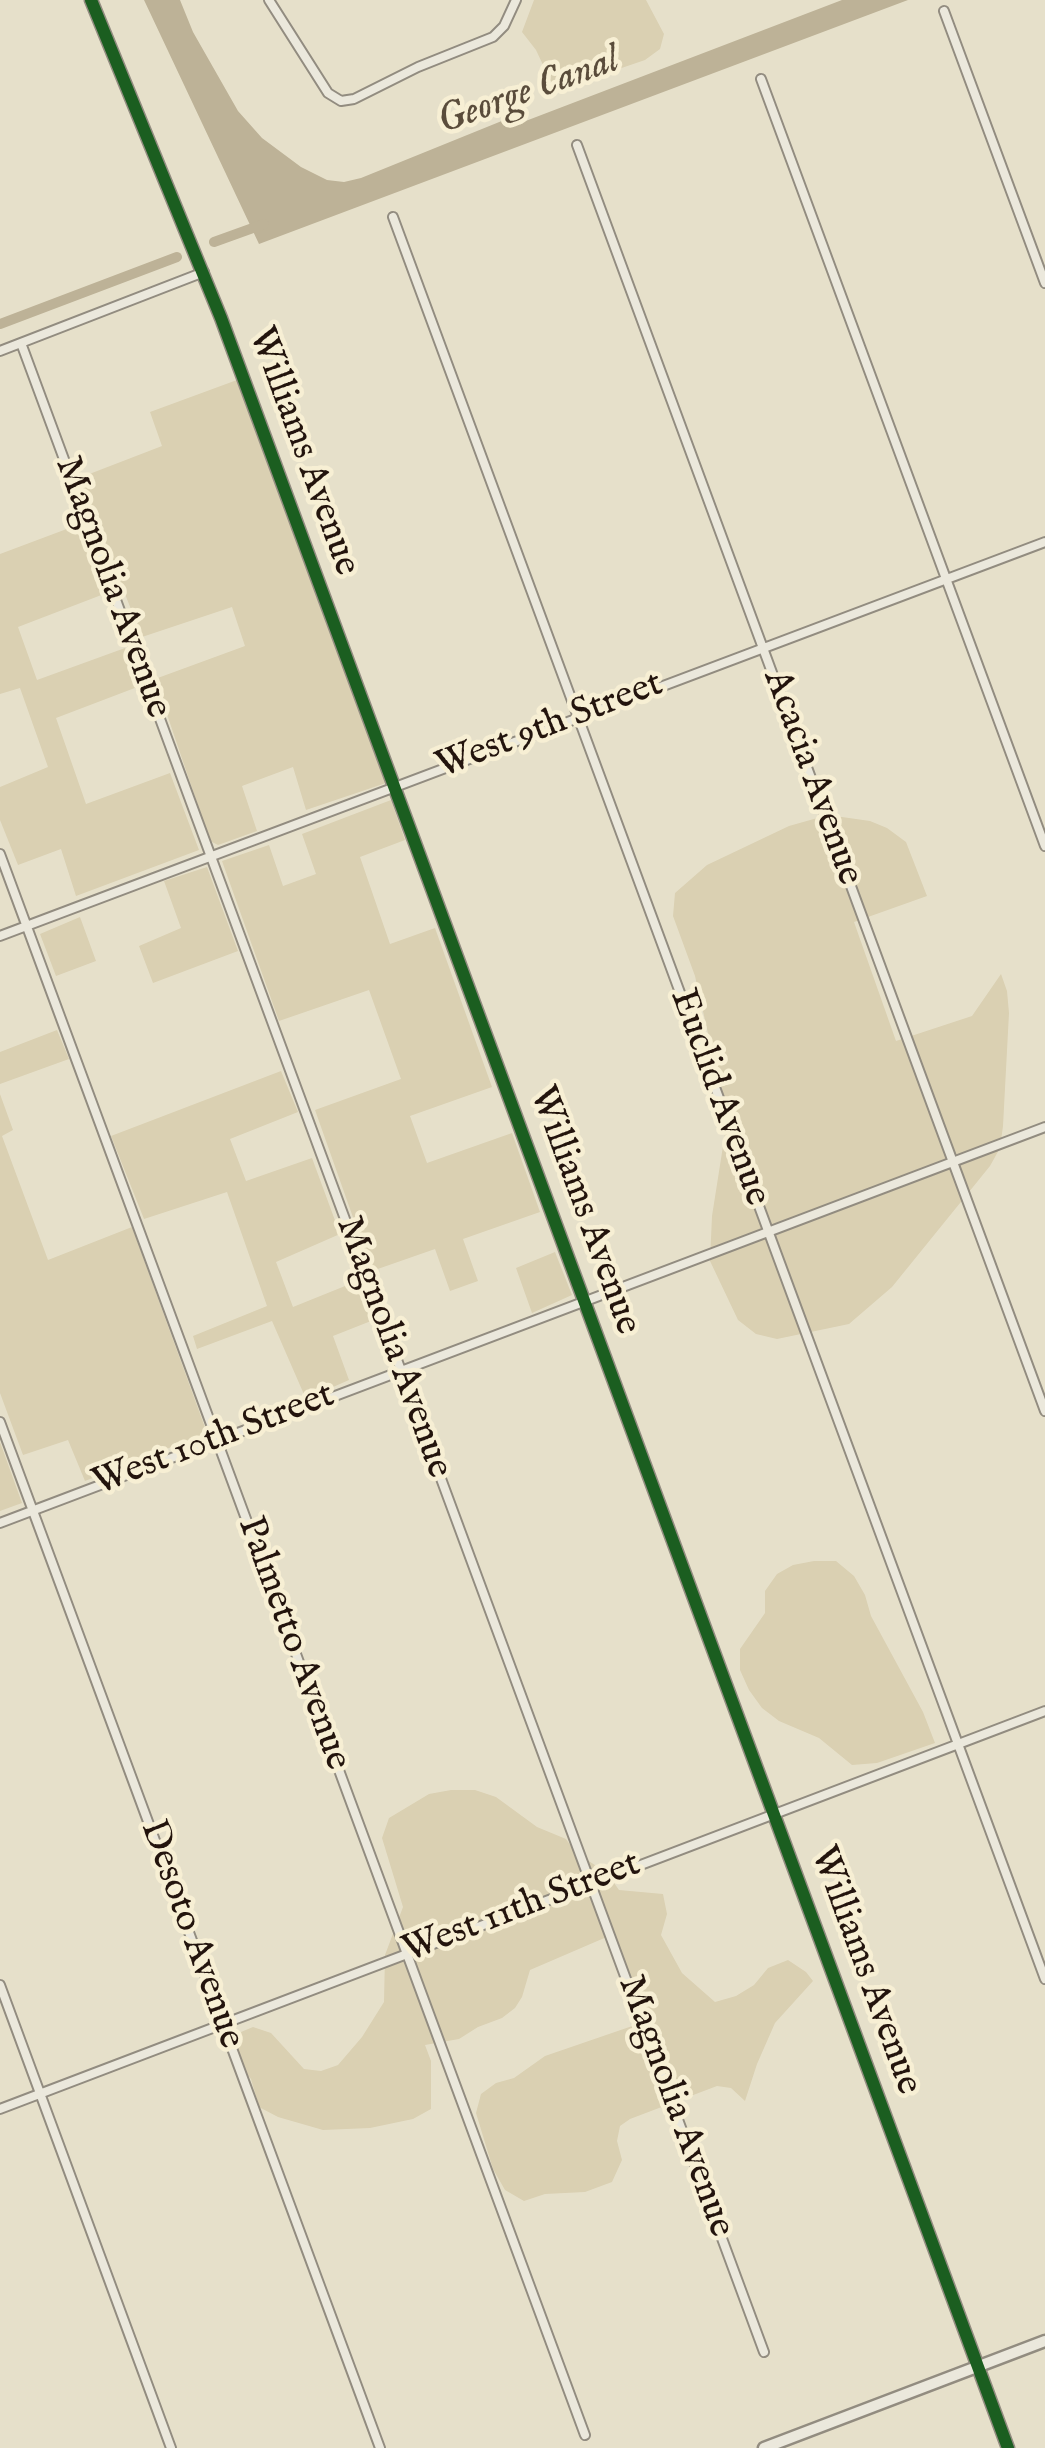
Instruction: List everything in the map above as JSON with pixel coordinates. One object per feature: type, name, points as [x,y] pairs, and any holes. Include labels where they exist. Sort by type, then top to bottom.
[{"type":"street","name":"Williams Avenue","points":[[91,0],[204,272],[1008,2448]]},
{"type":"street","points":[[269,0],[328,93],[340,101],[354,99],[418,67],[494,37],[516,0]]},
{"type":"street","points":[[944,11],[1045,283]]},
{"type":"street","points":[[761,79],[1045,846]]},
{"type":"street","name":"Acacia Avenue","points":[[577,145],[1045,1411]]},
{"type":"street","name":"Euclid Avenue","points":[[393,217],[1045,1978]]},
{"type":"street","points":[[0,351],[204,272]]},
{"type":"street","name":"Magnolia Avenue","points":[[21,343],[764,2352]]},
{"type":"street","name":"West 9th Street","points":[[0,936],[1045,542]]},
{"type":"street","name":"Palmetto Avenue","points":[[0,854],[585,2434]]},
{"type":"street","name":"West 10th Street","points":[[0,1523],[1045,1126]]},
{"type":"street","name":"Desoto Avenue","points":[[0,1422],[380,2448]]},
{"type":"street","name":"West 11th Street","points":[[0,2108],[1045,1711]]},
{"type":"street","points":[[0,1985],[171,2448]]},
{"type":"street","points":[[764,2448],[1045,2341]]},
{"type":"shaded area","points":[[144,0],[180,0],[193,32],[238,111],[262,138],[301,167],[327,180],[344,182],[519,114],[523,122],[842,0],[908,0],[259,244]]},
{"type":"shaded area","points":[[534,0],[646,0],[664,34],[660,49],[645,60],[560,89],[551,82],[536,50],[522,32]]},
{"type":"shaded area","points":[[237,380],[386,783],[306,810],[293,767],[242,786],[257,831],[218,845],[210,841],[155,679],[245,646],[232,607],[142,637],[79,478],[162,446],[150,412]]},
{"type":"shaded area","points":[[80,524],[104,594],[18,627],[37,680],[125,648],[140,686],[56,718],[86,804],[170,773],[199,850],[76,896],[61,849],[18,865],[0,820],[0,787],[48,767],[20,688],[0,694],[0,554]]},
{"type":"shaded area","points":[[391,800],[405,840],[360,857],[390,944],[435,928],[492,1087],[410,1116],[427,1163],[512,1133],[540,1212],[463,1239],[478,1281],[450,1291],[435,1249],[372,1271],[315,1110],[401,1079],[369,990],[279,1021],[222,861],[269,845],[283,886],[316,874],[302,834]]},
{"type":"shaded area","points":[[828,815],[870,821],[906,842],[927,896],[854,922],[896,1041],[972,1016],[1001,974],[1009,1013],[1003,1126],[1000,1148],[990,1166],[892,1287],[849,1324],[777,1339],[756,1334],[738,1320],[710,1261],[712,1216],[726,1127],[724,1104],[695,976],[673,916],[675,893],[707,865],[789,826]]},
{"type":"shaded area","points":[[207,867],[238,951],[153,983],[139,946],[181,928],[164,881]]},
{"type":"shaded area","points":[[80,917],[96,961],[56,976],[40,934]]},
{"type":"shaded area","points":[[57,1030],[69,1059],[0,1084],[0,1052]]},
{"type":"shaded area","points":[[281,1071],[298,1112],[230,1139],[246,1181],[312,1158],[340,1234],[276,1262],[293,1307],[355,1282],[371,1321],[333,1336],[349,1380],[306,1399],[272,1321],[197,1349],[193,1336],[267,1306],[227,1192],[144,1219],[111,1136]]},
{"type":"shaded area","points":[[0,1094],[13,1130],[2,1136],[48,1260],[132,1227],[207,1433],[85,1481],[68,1440],[23,1455],[0,1393]]},
{"type":"shaded area","points":[[555,1252],[572,1295],[532,1313],[516,1268]]},
{"type":"shaded area","points":[[0,1442],[22,1503],[0,1511]]},
{"type":"shaded area","points":[[836,1561],[854,1576],[935,1743],[877,1763],[852,1765],[819,1738],[779,1721],[762,1708],[749,1690],[740,1670],[740,1649],[765,1613],[765,1591],[777,1574],[793,1565]]},
{"type":"shaded area","points":[[475,1790],[496,1797],[537,1827],[566,1839],[575,1852],[607,1873],[619,1890],[663,1894],[667,1914],[661,1935],[682,1973],[715,2002],[736,1996],[754,1985],[768,1968],[788,1960],[806,1972],[813,1981],[775,2023],[745,2101],[731,2088],[717,2086],[630,2119],[620,2126],[617,2141],[622,2160],[612,2182],[585,2192],[545,2194],[524,2201],[505,2190],[493,2169],[476,2113],[481,2094],[496,2083],[514,2078],[545,2056],[641,2023],[609,1936],[530,1970],[522,1997],[502,2018],[459,2039],[425,2045],[431,2061],[431,2109],[413,2119],[370,2128],[323,2130],[259,2107],[251,2079],[234,2045],[241,2032],[253,2027],[271,2033],[304,2069],[321,2071],[338,2065],[384,2002],[385,1955],[403,1907],[382,1838],[389,1818],[429,1794]]},
{"type":"waterway","name":"George Canal","points":[[214,242],[264,224]]},
{"type":"waterway","name":"George Canal","points":[[0,324],[177,257]]},
{"type":"cycle path","points":[[91,0],[221,318],[1008,2448]]}]
